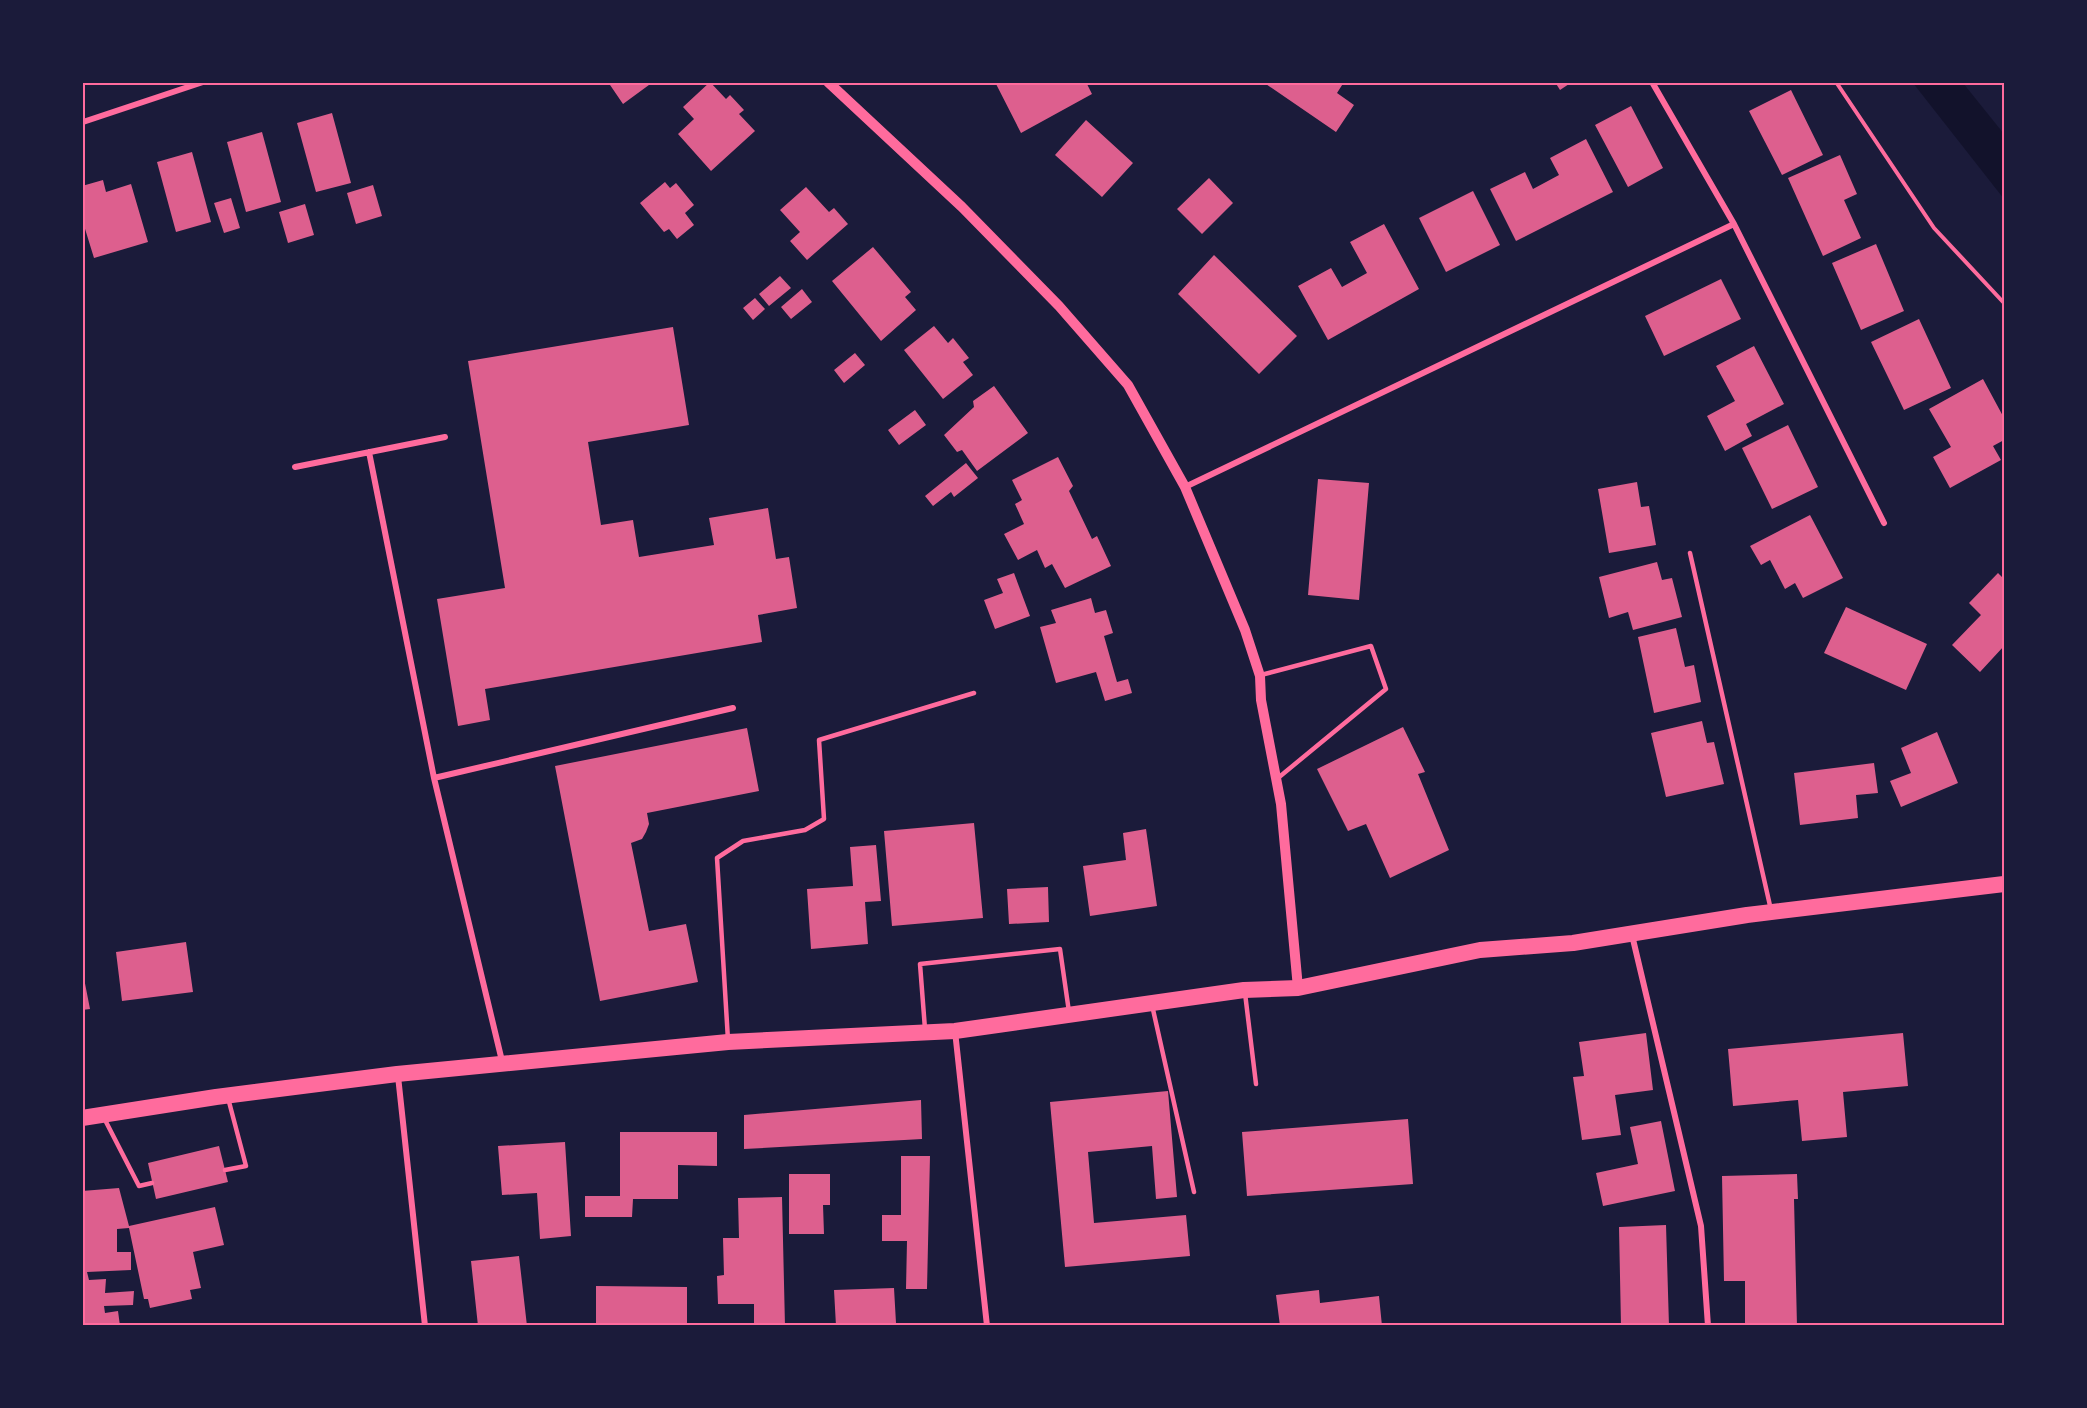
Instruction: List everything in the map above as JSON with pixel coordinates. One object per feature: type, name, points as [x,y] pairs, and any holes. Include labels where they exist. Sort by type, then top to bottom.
[{"type":"highway","points":[[82,1118],[227,1095],[397,1074],[728,1042],[955,1031],[1245,990],[1298,988],[1479,950],[1573,943],[1771,913],[2004,884]]},
{"type":"street","points":[[83,122],[203,82]]},
{"type":"street","points":[[828,82],[962,207],[1059,306],[1128,385],[1185,488],[1245,630],[1260,676],[1263,711],[1278,778],[1291,885],[1298,988]]},
{"type":"street","points":[[1652,82],[1734,225],[1884,523]]},
{"type":"street","points":[[1185,488],[1734,225]]},
{"type":"street","points":[[295,467],[445,437]]},
{"type":"street","points":[[369,452],[434,778],[503,1064]]},
{"type":"street","points":[[434,778],[733,708]]},
{"type":"street","points":[[1631,934],[1701,1227],[1708,1326]]},
{"type":"street","points":[[955,1031],[987,1326]]},
{"type":"street","points":[[397,1074],[425,1326]]},
{"type":"lane","points":[[1690,553],[1771,913]]},
{"type":"lane","points":[[1260,676],[1371,646],[1386,689],[1278,778]]},
{"type":"lane","points":[[728,1042],[717,858],[743,841],[805,830],[824,819],[819,740],[974,693]]},
{"type":"lane","points":[[925,1032],[920,964],[1059,949],[1070,1014]]},
{"type":"lane","points":[[1245,990],[1256,1084]]},
{"type":"lane","points":[[1152,1003],[1194,1192]]},
{"type":"lane","points":[[225,1170],[246,1166],[227,1095]]},
{"type":"lane","points":[[102,1115],[139,1186],[152,1183]]},
{"type":"path","points":[[1836,82],[1934,228],[2004,303]]},
{"type":"shaded area","points":[[1913,83],[1963,83],[2004,134],[2004,199]]},
{"type":"building","points":[[608,82],[653,82],[623,104]]},
{"type":"building","points":[[710,82],[726,99],[730,95],[744,110],[739,114],[755,131],[711,171],[678,134],[694,119],[683,107]]},
{"type":"building","points":[[995,82],[1086,82],[1092,94],[1021,133]]},
{"type":"building","points":[[1263,82],[1344,82],[1337,93],[1354,105],[1336,132]]},
{"type":"building","points":[[1555,82],[1572,82],[1560,90]]},
{"type":"building","points":[[1791,90],[1823,155],[1782,175],[1749,111]]},
{"type":"building","points":[[1631,106],[1663,168],[1628,187],[1595,125]]},
{"type":"building","points":[[332,113],[351,183],[316,192],[297,123]]},
{"type":"building","points":[[1086,120],[1133,163],[1102,197],[1055,155]]},
{"type":"building","points":[[262,132],[281,202],[246,212],[227,142]]},
{"type":"building","points":[[1586,139],[1613,192],[1516,241],[1490,189],[1525,172],[1533,189],[1559,175],[1550,158]]},
{"type":"building","points":[[192,152],[211,222],[176,232],[157,162]]},
{"type":"building","points":[[1840,155],[1857,194],[1844,200],[1861,238],[1823,256],[1788,178]]},
{"type":"building","points":[[1209,178],[1233,203],[1202,234],[1177,209]]},
{"type":"building","points":[[103,180],[106,192],[131,184],[148,242],[94,258],[82,219],[82,186]]},
{"type":"building","points":[[665,182],[670,188],[676,183],[694,205],[685,213],[694,225],[677,239],[669,229],[664,232],[640,203]]},
{"type":"building","points":[[373,185],[382,216],[356,224],[347,193]]},
{"type":"building","points":[[806,187],[829,212],[834,208],[848,224],[807,260],[790,241],[800,232],[780,210]]},
{"type":"building","points":[[1473,191],[1500,245],[1446,272],[1419,218]]},
{"type":"building","points":[[231,198],[240,228],[224,233],[214,203]]},
{"type":"building","points":[[305,204],[314,235],[288,243],[279,212]]},
{"type":"building","points":[[1384,224],[1419,289],[1328,340],[1298,286],[1331,268],[1342,287],[1367,273],[1350,242]]},
{"type":"building","points":[[1876,244],[1904,311],[1861,330],[1832,263]]},
{"type":"building","points":[[873,247],[911,292],[905,297],[916,310],[881,341],[832,281]]},
{"type":"building","points":[[1214,255],[1297,336],[1259,374],[1178,294]]},
{"type":"building","points":[[780,276],[791,288],[769,306],[759,294]]},
{"type":"building","points":[[1721,279],[1741,319],[1664,356],[1645,316]]},
{"type":"building","points":[[802,289],[812,302],[791,319],[781,307]]},
{"type":"building","points":[[755,298],[765,309],[753,320],[743,308]]},
{"type":"building","points":[[1919,319],[1951,388],[1904,410],[1871,342]]},
{"type":"building","points":[[934,326],[948,343],[953,338],[969,358],[963,362],[973,375],[943,399],[904,350]]},
{"type":"building","points":[[673,327],[689,425],[588,442],[601,525],[633,520],[639,557],[714,545],[709,518],[768,508],[776,559],[789,557],[797,608],[758,615],[762,642],[485,689],[490,720],[458,726],[437,599],[505,588],[468,361]]},
{"type":"building","points":[[1754,346],[1784,404],[1746,424],[1752,436],[1725,451],[1707,416],[1735,401],[1716,366]]},
{"type":"building","points":[[855,353],[865,365],[844,383],[834,370]]},
{"type":"building","points":[[1983,379],[2004,418],[2004,440],[1993,446],[2001,460],[1950,488],[1933,457],[1951,447],[1929,409]]},
{"type":"building","points":[[994,386],[1028,433],[977,471],[962,450],[957,452],[944,435],[974,407],[973,401]]},
{"type":"building","points":[[915,410],[926,425],[899,445],[888,430]]},
{"type":"building","points":[[1788,425],[1818,487],[1772,509],[1742,448]]},
{"type":"building","points":[[1058,457],[1073,486],[1069,491],[1092,539],[1097,536],[1111,566],[1065,588],[1052,564],[1045,568],[1037,550],[1018,560],[1004,534],[1024,524],[1015,504],[1022,500],[1012,480]]},
{"type":"building","points":[[966,463],[978,478],[954,497],[951,492],[933,506],[925,496]]},
{"type":"building","points":[[1318,479],[1369,483],[1359,600],[1308,595]]},
{"type":"building","points":[[1637,482],[1641,507],[1649,506],[1656,545],[1609,553],[1598,489]]},
{"type":"building","points":[[1810,515],[1843,578],[1803,598],[1795,583],[1785,589],[1770,560],[1761,565],[1750,546]]},
{"type":"building","points":[[1657,562],[1662,580],[1672,578],[1682,617],[1633,630],[1628,612],[1609,618],[1599,577]]},
{"type":"building","points":[[1014,573],[1030,616],[995,629],[984,600],[1003,593],[997,579]]},
{"type":"building","points":[[1998,573],[2004,579],[2004,646],[1980,672],[1952,645],[1981,615],[1969,603]]},
{"type":"building","points":[[1091,598],[1095,613],[1106,610],[1113,633],[1104,636],[1117,682],[1128,679],[1132,693],[1105,701],[1096,672],[1056,683],[1040,627],[1056,623],[1051,610]]},
{"type":"building","points":[[1846,607],[1927,644],[1906,690],[1824,653]]},
{"type":"building","points":[[1676,628],[1685,667],[1694,665],[1701,702],[1654,713],[1638,637]]},
{"type":"building","points":[[1702,721],[1707,743],[1714,742],[1724,784],[1666,797],[1651,733]]},
{"type":"building","points":[[1403,727],[1425,772],[1418,774],[1449,850],[1390,878],[1366,824],[1348,831],[1317,769]]},
{"type":"building","points":[[747,728],[759,791],[647,813],[649,824],[646,832],[642,839],[631,843],[649,931],[686,924],[698,982],[600,1001],[555,766]]},
{"type":"building","points":[[1937,732],[1958,783],[1901,807],[1890,781],[1911,773],[1901,748]]},
{"type":"building","points":[[1874,763],[1878,793],[1856,795],[1858,818],[1800,825],[1794,773]]},
{"type":"building","points":[[974,823],[983,918],[892,926],[884,831]]},
{"type":"building","points":[[1146,829],[1157,906],[1090,916],[1083,866],[1126,860],[1123,833]]},
{"type":"building","points":[[876,845],[881,901],[865,902],[868,944],[811,949],[807,889],[853,886],[850,847]]},
{"type":"building","points":[[1048,887],[1049,922],[1009,924],[1007,889]]},
{"type":"building","points":[[186,942],[193,992],[122,1001],[116,952]]},
{"type":"building","points":[[82,968],[90,1009],[82,1010]]},
{"type":"building","points":[[1646,1033],[1653,1090],[1615,1095],[1621,1135],[1582,1140],[1573,1077],[1584,1076],[1579,1042]]},
{"type":"building","points":[[1903,1033],[1908,1086],[1843,1092],[1847,1137],[1802,1141],[1798,1100],[1733,1106],[1728,1049]]},
{"type":"building","points":[[1168,1091],[1177,1197],[1156,1199],[1152,1146],[1088,1152],[1094,1223],[1186,1215],[1190,1256],[1065,1267],[1050,1102]]},
{"type":"building","points":[[921,1100],[922,1139],[744,1149],[744,1115]]},
{"type":"building","points":[[1408,1119],[1413,1184],[1247,1196],[1242,1132]]},
{"type":"building","points":[[1661,1121],[1675,1191],[1603,1206],[1596,1173],[1638,1164],[1630,1127]]},
{"type":"building","points":[[620,1132],[717,1132],[717,1166],[678,1165],[678,1199],[633,1199],[632,1217],[585,1217],[585,1196],[620,1196]]},
{"type":"building","points":[[565,1142],[571,1236],[540,1239],[537,1193],[502,1195],[498,1146]]},
{"type":"building","points":[[219,1146],[228,1182],[156,1199],[148,1163]]},
{"type":"building","points":[[901,1156],[930,1156],[927,1289],[906,1289],[907,1241],[882,1241],[882,1215],[901,1215]]},
{"type":"building","points":[[789,1174],[830,1174],[830,1205],[823,1205],[824,1234],[789,1234]]},
{"type":"building","points":[[1797,1174],[1798,1199],[1794,1199],[1797,1326],[1745,1326],[1745,1281],[1724,1281],[1722,1176]]},
{"type":"building","points":[[119,1188],[129,1226],[215,1207],[224,1245],[193,1252],[201,1288],[190,1290],[192,1299],[150,1308],[148,1299],[144,1299],[129,1228],[117,1229],[117,1252],[131,1252],[131,1270],[87,1272],[89,1280],[106,1279],[105,1293],[134,1291],[133,1305],[104,1306],[105,1313],[118,1311],[120,1326],[82,1326],[82,1191]]},
{"type":"building","points":[[782,1197],[785,1326],[754,1326],[754,1304],[718,1304],[717,1276],[724,1275],[723,1238],[739,1238],[738,1198]]},
{"type":"building","points":[[1666,1225],[1669,1326],[1621,1326],[1619,1227]]},
{"type":"building","points":[[519,1256],[527,1326],[478,1326],[471,1261]]},
{"type":"building","points":[[596,1286],[687,1287],[687,1326],[596,1326]]},
{"type":"building","points":[[894,1288],[896,1323],[836,1326],[834,1290]]},
{"type":"building","points":[[1319,1290],[1320,1303],[1379,1296],[1382,1326],[1280,1326],[1276,1295]]}]
